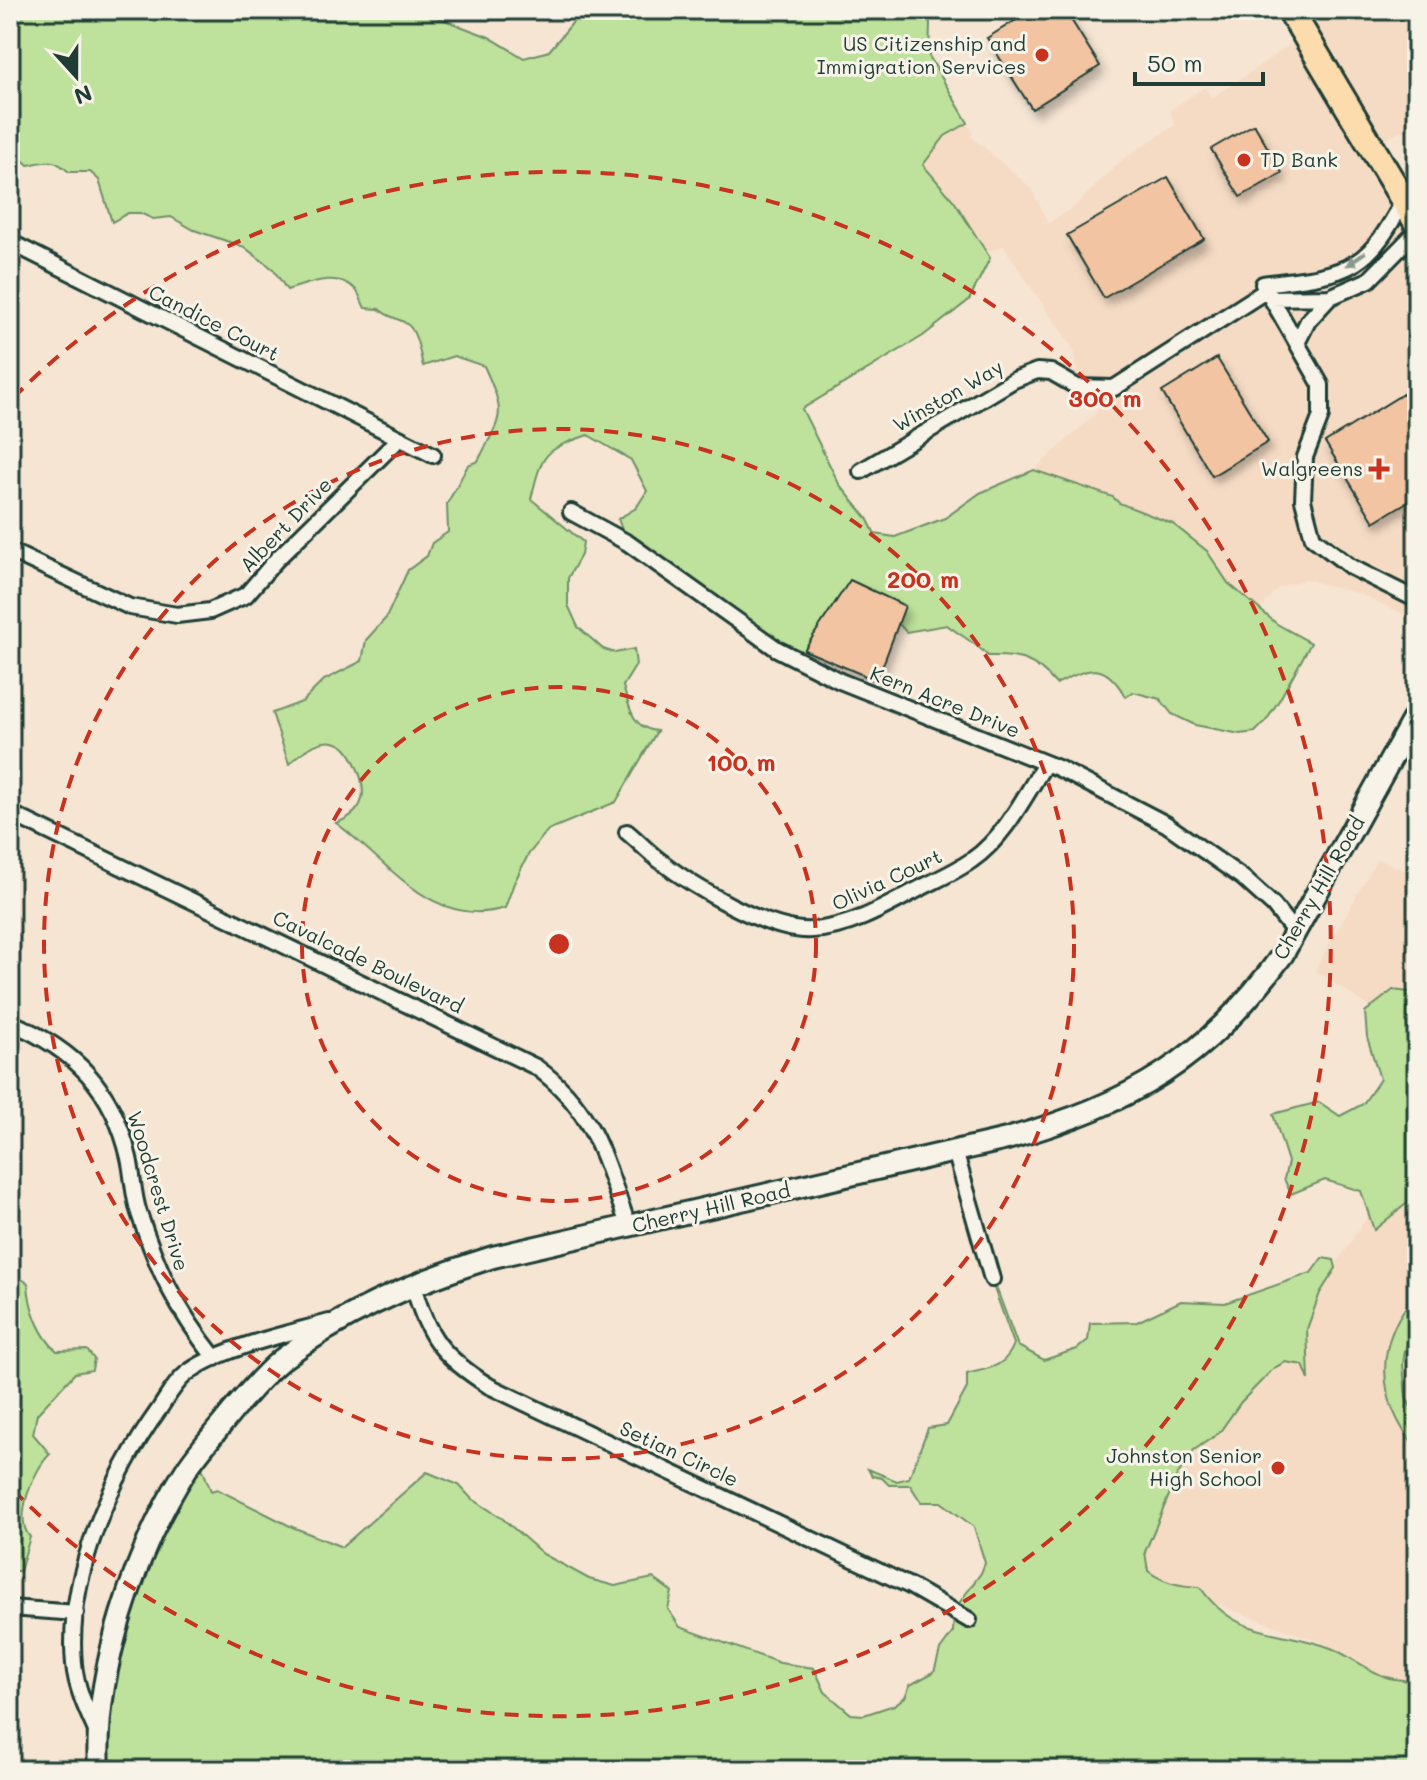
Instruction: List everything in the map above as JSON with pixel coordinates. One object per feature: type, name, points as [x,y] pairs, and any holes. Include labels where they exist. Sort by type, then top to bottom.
[{"type":"main road","points":[[1290,10],[1417,223]]},
{"type":"main road","name":"Cherry Hill Road","points":[[99,1770],[99,1737],[113,1649],[135,1575],[157,1522],[186,1471],[246,1395],[280,1361],[413,1284],[493,1257],[1007,1139],[1081,1117],[1151,1082],[1205,1043],[1257,989],[1296,934],[1417,712]]},
{"type":"street","points":[[1267,290],[1354,264],[1383,236],[1404,200]]},
{"type":"street","points":[[1297,343],[1308,321],[1330,297],[1369,280],[1417,231]]},
{"type":"street","name":"Candice Court","points":[[10,242],[399,439]]},
{"type":"street","points":[[1267,290],[1330,297]]},
{"type":"street","points":[[1267,290],[1321,385],[1321,416],[1305,457],[1303,500],[1313,538],[1351,567],[1417,600]]},
{"type":"street","name":"Winston Way","points":[[861,471],[1014,380],[1037,371],[1051,372],[1077,387],[1114,388],[1267,290]]},
{"type":"street","points":[[399,439],[433,455]]},
{"type":"street","name":"Albert Drive","points":[[10,551],[130,607],[177,615],[210,611],[246,595],[276,560],[399,439]]},
{"type":"street","name":"Kern Acre Drive","points":[[571,512],[628,543],[768,643],[806,665],[1045,764],[1166,824],[1243,878],[1273,905],[1296,934]]},
{"type":"street","name":"Olivia Court","points":[[627,832],[683,877],[752,916],[808,930],[832,927],[890,905],[972,861],[1006,823],[1045,764]]},
{"type":"street","name":"Cavalcade Boulevard","points":[[10,813],[536,1067],[575,1104],[594,1133],[629,1227]]},
{"type":"street","name":"Woodcrest Drive","points":[[10,1022],[37,1033],[69,1054],[87,1072],[111,1106],[122,1132],[138,1210],[164,1283],[190,1327],[215,1358]]},
{"type":"street","points":[[955,1151],[992,1279]]},
{"type":"street","name":"Setian Circle","points":[[413,1284],[439,1348],[461,1369],[489,1386],[910,1586],[969,1620]]},
{"type":"street","points":[[99,1737],[77,1684],[74,1661],[76,1613],[85,1564],[98,1525],[132,1452],[176,1385],[187,1374],[215,1358],[355,1315]]},
{"type":"street","points":[[10,1608],[76,1613]]},
{"type":"shaded area","points":[[1287,10],[1417,10],[1417,128],[1397,132],[1373,149],[1417,225],[1417,621],[1360,594],[1305,579],[1277,589],[1260,609],[1228,583],[1212,556],[1173,524],[1119,503],[1113,497],[1034,470],[1093,416],[1105,399],[1101,378],[1077,377],[1075,352],[1003,246],[986,252],[954,201],[923,165],[945,136],[968,123],[973,133],[971,136],[1031,188],[1048,223],[1074,207],[1121,161],[1175,125],[1170,110],[1205,87],[1211,98],[1215,96],[1303,36]]},
{"type":"shaded area","points":[[1377,859],[1417,875],[1417,1039],[1315,970]]},
{"type":"shaded area","name":"Johnston Senior High School","points":[[1417,1141],[1417,1704],[1326,1644],[1092,1559],[1262,1377]]},
{"type":"green space","points":[[10,10],[418,10],[489,37],[524,58],[549,51],[583,10],[925,10],[930,23],[929,56],[968,123],[945,136],[923,165],[954,201],[990,258],[969,300],[923,336],[802,409],[839,484],[867,518],[875,534],[895,537],[945,518],[980,493],[1034,470],[1113,497],[1119,503],[1173,524],[1207,551],[1228,583],[1277,624],[1311,643],[1266,721],[1255,732],[1240,734],[1195,725],[1172,714],[1160,699],[1133,692],[1126,697],[1110,677],[1096,670],[1056,684],[1026,660],[988,656],[947,625],[906,632],[892,616],[843,611],[826,619],[802,662],[711,602],[660,557],[625,537],[618,519],[636,508],[647,491],[631,460],[588,435],[562,445],[547,455],[538,472],[531,499],[583,542],[581,555],[568,578],[568,605],[578,627],[603,649],[615,653],[634,649],[636,665],[623,686],[637,721],[657,731],[616,802],[548,830],[528,855],[505,908],[479,912],[456,909],[434,901],[413,888],[336,823],[354,813],[362,799],[362,782],[347,750],[337,743],[321,743],[309,748],[289,764],[272,713],[302,702],[324,680],[362,661],[366,640],[386,618],[408,570],[427,556],[432,543],[448,532],[447,504],[468,465],[478,461],[499,415],[496,396],[484,366],[454,356],[423,366],[418,343],[410,327],[379,309],[365,308],[349,284],[323,280],[287,290],[273,269],[244,247],[194,230],[171,217],[153,219],[140,213],[128,213],[112,222],[99,180],[90,172],[69,172],[50,161],[28,165],[10,148]]},
{"type":"green space","points":[[1393,990],[1417,993],[1417,1195],[1374,1230],[1361,1191],[1325,1180],[1291,1194],[1284,1179],[1288,1162],[1273,1114],[1319,1102],[1340,1116],[1363,1104],[1380,1079],[1367,1037],[1365,1012]]},
{"type":"green space","points":[[10,1251],[12,1273],[28,1283],[30,1302],[45,1337],[57,1351],[87,1350],[94,1359],[92,1370],[75,1373],[37,1414],[33,1434],[50,1454],[28,1494],[24,1518],[30,1537],[20,1571],[10,1571]]},
{"type":"green space","points":[[1322,1258],[1334,1260],[1336,1268],[1320,1293],[1307,1329],[1309,1380],[1303,1365],[1285,1362],[1274,1368],[1241,1402],[1219,1433],[1194,1450],[1178,1474],[1145,1552],[1148,1571],[1172,1583],[1200,1587],[1214,1604],[1244,1624],[1331,1648],[1386,1677],[1417,1682],[1417,1770],[99,1770],[128,1594],[198,1457],[211,1491],[217,1489],[290,1526],[342,1547],[427,1472],[459,1485],[471,1498],[503,1519],[543,1554],[589,1579],[615,1586],[653,1578],[672,1592],[668,1609],[680,1627],[780,1663],[814,1668],[825,1692],[851,1714],[864,1715],[894,1705],[905,1697],[910,1685],[934,1672],[940,1650],[953,1632],[954,1610],[985,1563],[974,1527],[941,1502],[921,1502],[910,1485],[889,1485],[882,1478],[872,1476],[868,1469],[897,1481],[909,1478],[928,1428],[947,1425],[967,1388],[967,1374],[995,1366],[1010,1352],[1014,1344],[993,1279],[1018,1346],[1044,1360],[1077,1349],[1088,1340],[1090,1323],[1137,1322],[1181,1301],[1225,1303],[1311,1273]]},
{"type":"green space","points":[[1417,1293],[1417,1321],[1405,1350],[1403,1365],[1406,1397],[1417,1420],[1417,1449],[1394,1411],[1387,1391],[1385,1371],[1393,1331]]},
{"type":"building","points":[[1032,10],[1065,10],[1100,66],[1032,109],[987,38]]},
{"type":"building","points":[[1254,124],[1282,173],[1240,197],[1211,149]]},
{"type":"building","points":[[1168,177],[1204,239],[1104,298],[1067,235]]},
{"type":"building","points":[[1217,358],[1268,442],[1212,476],[1162,392]]},
{"type":"building","name":"Walgreens","points":[[1411,389],[1417,400],[1417,496],[1374,522],[1325,442]]},
{"type":"building","points":[[850,580],[905,606],[877,681],[804,650]]},
{"type":"place","name":"US Citizenship and Immigration Services","points":[[1042,55]]},
{"type":"place","name":"TD Bank","points":[[1244,160]]},
{"type":"place","name":"Walgreens","points":[[1379,469]]},
{"type":"place","name":"Johnston Senior High School","points":[[1278,1468]]}]
